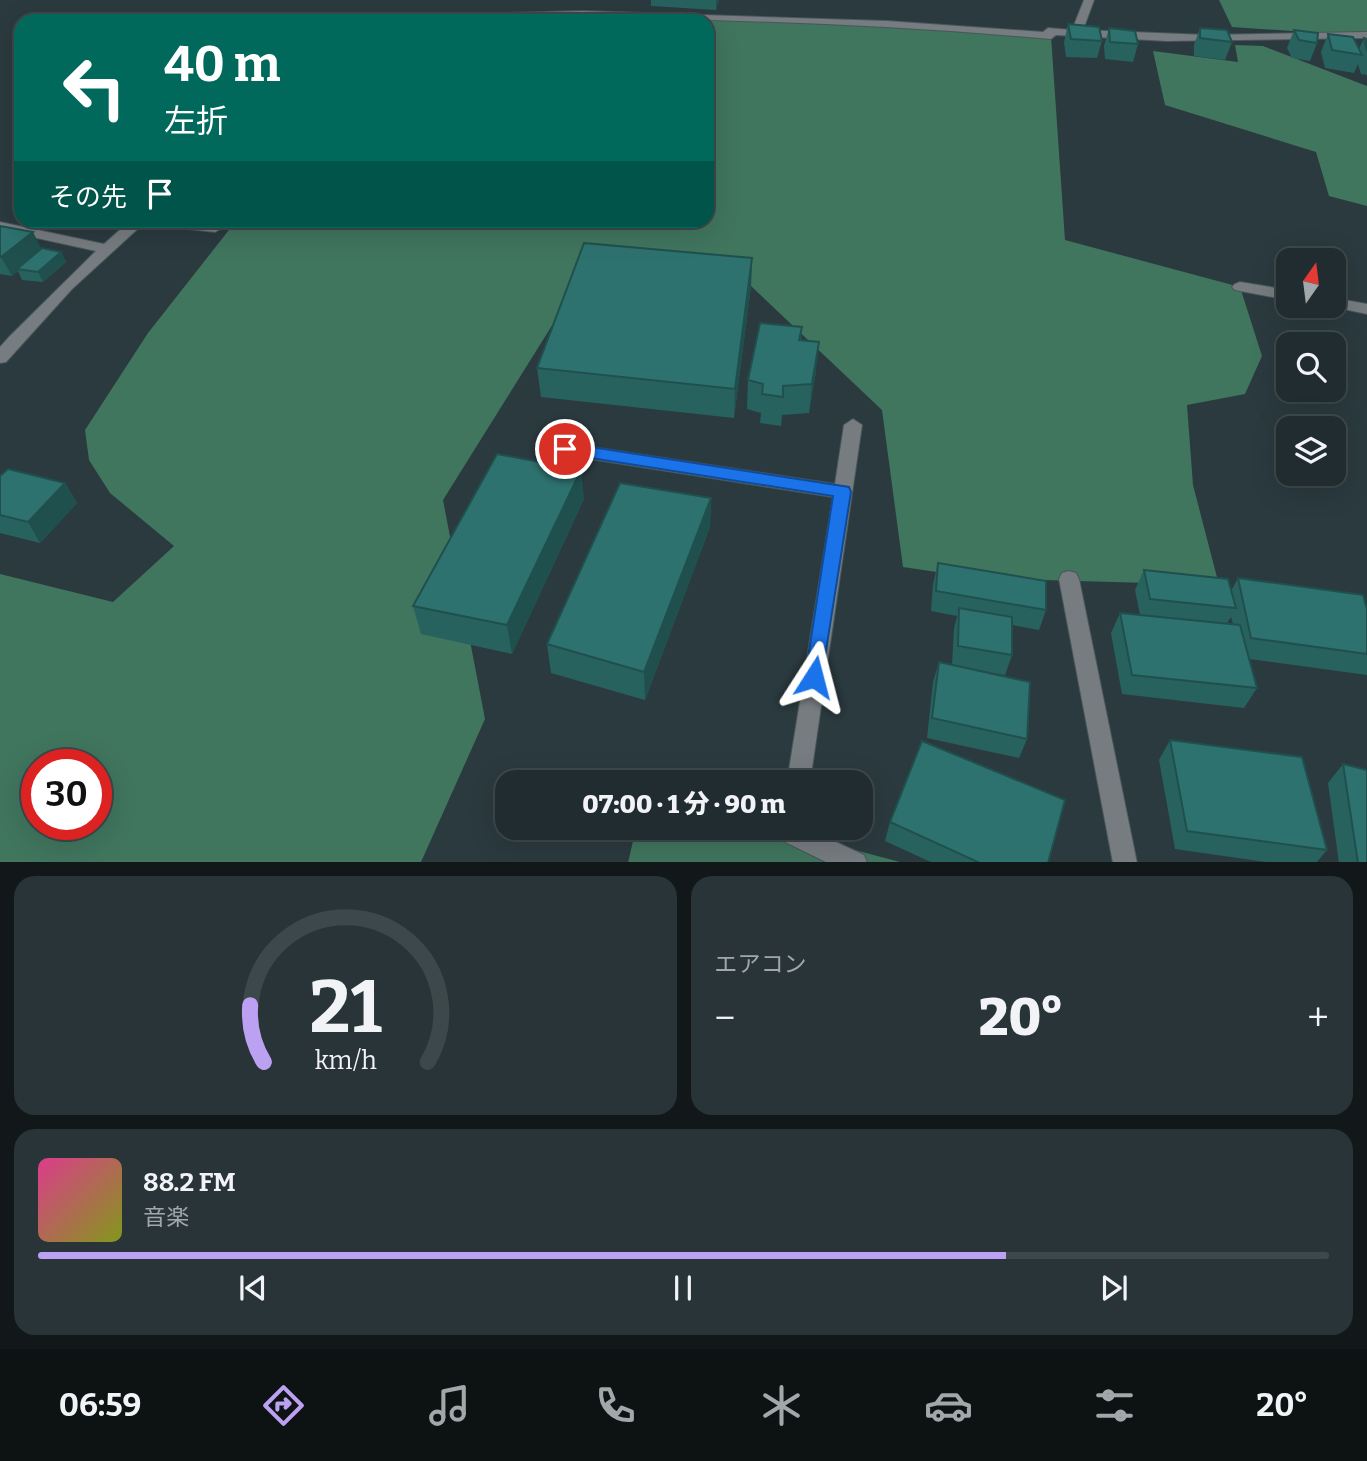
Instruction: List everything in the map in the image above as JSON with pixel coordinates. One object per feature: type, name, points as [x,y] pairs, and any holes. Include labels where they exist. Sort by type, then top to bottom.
[{"type":"street","points":[[1076,34],[1090,0]]},
{"type":"street","points":[[527,14],[619,14]]},
{"type":"street","points":[[714,18],[963,27],[1051,36],[1048,32],[1184,40],[1367,35]]},
{"type":"street","points":[[1326,44],[1353,47]]},
{"type":"street","points":[[0,226],[106,249]]},
{"type":"street","points":[[0,359],[20,333],[131,228]]},
{"type":"street","points":[[1240,287],[1276,293]]},
{"type":"street","points":[[1346,305],[1367,309]]},
{"type":"street","points":[[800,770],[853,425]]},
{"type":"street","points":[[565,449],[843,492]]},
{"type":"street","points":[[1069,579],[1125,862]]},
{"type":"street","points":[[806,840],[853,862]]},
{"type":"green space","points":[[1219,0],[1367,0],[1367,36],[1232,27]]},
{"type":"green space","points":[[714,19],[963,27],[1051,36],[1065,240],[1240,287],[1262,356],[1245,394],[1187,405],[1193,485],[1219,585],[977,578],[903,567],[882,410],[751,286],[586,271],[443,500],[485,719],[421,862],[0,862],[0,574],[113,602],[174,546],[110,493],[89,460],[85,430],[148,333],[230,228],[714,228]]},
{"type":"green space","points":[[1235,45],[1263,46],[1367,86],[1367,206],[1329,196],[1316,152],[1165,105],[1153,51],[1238,62]]},
{"type":"green space","points":[[633,840],[817,840],[900,862],[628,862]]},
{"type":"building","points":[[1068,24],[1099,27],[1102,41],[1071,39]]},
{"type":"building","points":[[1109,28],[1135,31],[1138,44],[1110,42]]},
{"type":"building","points":[[1200,28],[1227,30],[1232,42],[1200,38]]},
{"type":"building","points":[[1294,30],[1318,33],[1317,43],[1299,40]]},
{"type":"building","points":[[1328,34],[1353,37],[1362,55],[1332,50]]},
{"type":"building","points":[[0,226],[33,232],[1,257]]},
{"type":"building","points":[[584,243],[752,258],[735,389],[537,368]]},
{"type":"building","points":[[42,248],[61,252],[38,272],[17,269]]},
{"type":"building","points":[[760,323],[802,327],[799,340],[819,342],[812,384],[783,386],[783,397],[762,394],[763,384],[748,380]]},
{"type":"building","points":[[497,454],[581,470],[507,625],[413,606]]},
{"type":"building","points":[[8,469],[65,483],[28,522],[0,515],[0,476]]},
{"type":"building","points":[[620,483],[711,498],[644,672],[547,644]]},
{"type":"building","points":[[938,563],[1046,581],[1046,610],[936,591]]},
{"type":"building","points":[[1144,570],[1228,579],[1236,608],[1150,599]]},
{"type":"building","points":[[1238,578],[1363,595],[1367,609],[1367,654],[1251,638]]},
{"type":"building","points":[[959,608],[1012,617],[1012,655],[958,646]]},
{"type":"building","points":[[1120,613],[1240,625],[1257,688],[1132,675]]},
{"type":"building","points":[[939,662],[1030,682],[1027,739],[932,718]]},
{"type":"building","points":[[1170,740],[1302,757],[1327,850],[1187,831]]},
{"type":"building","points":[[922,741],[1065,800],[1048,862],[978,862],[890,822]]},
{"type":"building","points":[[1343,764],[1367,770],[1367,862],[1358,862]]},
{"type":"route","points":[[565,449],[843,492],[814,677]]}]
